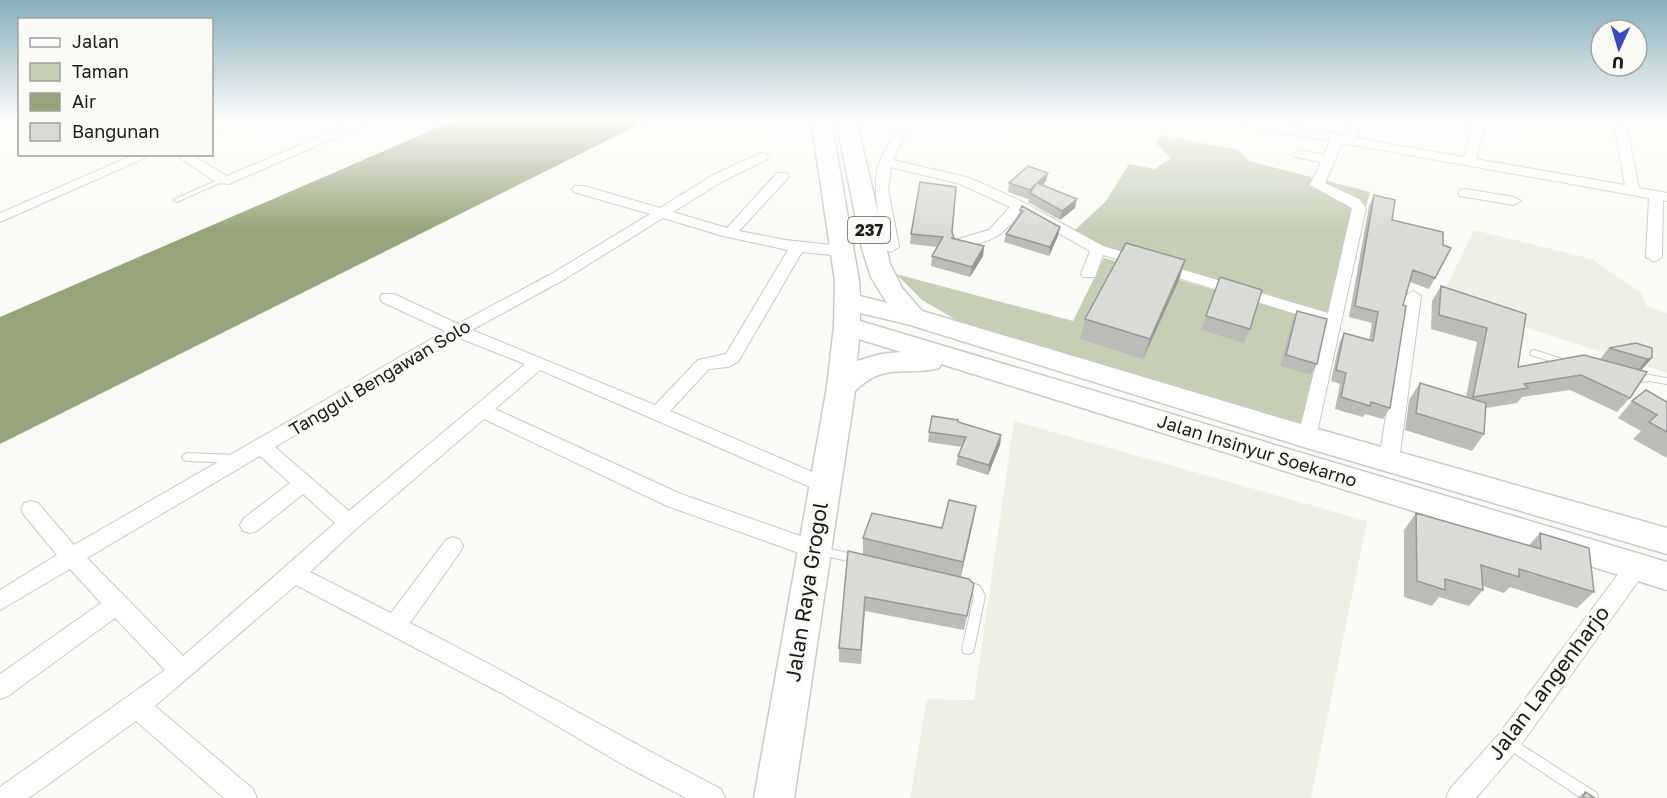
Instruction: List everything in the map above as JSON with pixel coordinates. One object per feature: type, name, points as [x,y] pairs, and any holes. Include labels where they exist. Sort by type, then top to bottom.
[{"type":"main road","name":"237","points":[[827,156],[842,251],[848,314]]},
{"type":"main road","name":"237","points":[[854,156],[871,244],[889,290],[913,317]]},
{"type":"main road","name":"Jalan Insinyur Soekarno","points":[[848,314],[913,317],[1276,442],[1322,451],[1636,567],[1667,576]]},
{"type":"main road","name":"Jalan Insinyur Soekarno","points":[[848,314],[978,368],[1276,442],[1389,460],[1667,541]]},
{"type":"main road","name":"Jalan Raya Grogol","points":[[774,798],[841,387],[848,314]]},
{"type":"main road","points":[[841,387],[859,370],[877,363],[931,361],[978,368]]},
{"type":"street","points":[[0,218],[143,156]]},
{"type":"street","points":[[184,156],[222,180],[235,179],[287,156]]},
{"type":"street","points":[[888,156],[881,189],[891,247]]},
{"type":"street","points":[[1310,156],[1328,160]]},
{"type":"street","points":[[1322,451],[1335,320],[1359,208],[1354,202],[1317,185],[1331,156]]},
{"type":"street","points":[[1436,156],[1469,162],[1514,201]]},
{"type":"street","points":[[1469,162],[1470,156]]},
{"type":"street","points":[[1626,156],[1632,191]]},
{"type":"street","name":"Tanggul Bengawan Solo","points":[[0,601],[71,557],[458,331],[559,276],[718,178],[761,157]]},
{"type":"street","points":[[885,162],[965,181],[1018,205],[1098,249],[1335,320]]},
{"type":"street","points":[[730,233],[782,176]]},
{"type":"street","points":[[1465,193],[1494,182],[1632,191],[1662,196],[1654,257]]},
{"type":"street","points":[[579,189],[623,199],[730,233],[797,247],[842,251]]},
{"type":"street","points":[[960,243],[996,234],[1018,205]]},
{"type":"street","points":[[656,415],[704,364],[728,361],[732,358],[797,247]]},
{"type":"street","points":[[1089,274],[1098,249]]},
{"type":"street","points":[[1389,460],[1413,296]]},
{"type":"street","points":[[388,298],[458,331],[573,377],[656,415],[824,485]]},
{"type":"street","points":[[7,798],[137,706],[182,671],[349,523],[536,364]]},
{"type":"street","points":[[483,411],[674,500],[813,549]]},
{"type":"street","points":[[262,447],[349,523]]},
{"type":"street","points":[[250,525],[304,483]]},
{"type":"street","points":[[31,509],[71,557],[182,671]]},
{"type":"street","points":[[394,627],[453,546]]},
{"type":"street","name":"Jalan Langenharjo","points":[[1459,798],[1508,742],[1636,567]]},
{"type":"street","points":[[294,574],[511,686],[636,758],[712,798]]},
{"type":"street","points":[[0,688],[116,605]]},
{"type":"street","points":[[137,706],[244,798]]},
{"type":"lane","points":[[177,200],[222,180]]},
{"type":"lane","points":[[1534,353],[1574,365]]},
{"type":"lane","points":[[1622,378],[1633,381],[1649,378],[1667,381]]},
{"type":"lane","points":[[188,457],[240,459]]},
{"type":"lane","points":[[813,549],[866,561]]},
{"type":"lane","points":[[952,581],[979,592],[976,620],[968,649]]},
{"type":"lane","points":[[1508,742],[1592,798]]},
{"type":"shaded area","points":[[1474,230],[1592,259],[1641,293],[1646,306],[1667,313],[1667,373],[1440,300]]},
{"type":"shaded area","points":[[1014,421],[1367,521],[1311,798],[910,798],[927,699],[974,700]]},
{"type":"green space","points":[[1169,156],[1244,156],[1249,161],[1370,192],[1337,318],[1123,255],[1074,231],[1106,201],[1129,164],[1155,169],[1171,158]]},
{"type":"green space","points":[[1104,258],[1335,325],[1316,428],[977,332],[922,300],[896,274],[1073,321]]},
{"type":"water","points":[[372,156],[576,156],[0,444],[0,317]]},
{"type":"building","points":[[1028,166],[1048,173],[1037,183],[1077,199],[1062,211],[1030,193],[1036,184],[1030,190],[1009,183]]},
{"type":"building","points":[[920,182],[956,187],[952,232],[954,238],[951,238],[984,246],[972,267],[932,256],[943,237],[911,234]]},
{"type":"building","points":[[1374,195],[1395,200],[1392,220],[1443,232],[1443,245],[1451,248],[1435,278],[1413,270],[1403,305],[1406,306],[1390,408],[1371,402],[1370,406],[1341,397],[1346,373],[1336,370],[1344,333],[1373,341],[1378,312],[1355,306]]},
{"type":"building","points":[[1022,206],[1060,227],[1050,247],[1006,234],[1023,211],[1020,210]]},
{"type":"building","points":[[1126,243],[1185,260],[1150,339],[1085,319]]},
{"type":"building","points":[[1220,277],[1262,290],[1250,329],[1206,316]]},
{"type":"building","points":[[1441,286],[1526,314],[1518,367],[1584,355],[1647,372],[1630,398],[1581,375],[1524,384],[1528,388],[1473,397],[1487,328],[1439,315]]},
{"type":"building","points":[[1297,311],[1327,319],[1317,364],[1286,355]]},
{"type":"building","points":[[1636,343],[1652,348],[1652,358],[1647,359],[1609,348]]},
{"type":"building","points":[[1420,383],[1486,403],[1484,434],[1416,413]]},
{"type":"building","points":[[1646,390],[1667,402],[1667,432],[1649,422],[1657,415],[1632,401]]},
{"type":"building","points":[[932,416],[958,420],[958,422],[1001,435],[989,465],[958,456],[966,437],[929,432]]},
{"type":"building","points":[[949,500],[976,506],[963,562],[863,538],[872,513],[942,528]]},
{"type":"building","points":[[1416,513],[1541,549],[1540,533],[1589,548],[1594,592],[1519,569],[1519,577],[1481,565],[1483,590],[1445,579],[1445,590],[1417,581]]},
{"type":"building","points":[[848,551],[969,579],[974,584],[967,616],[865,597],[861,650],[839,648]]},
{"type":"building","points":[[1585,792],[1595,798],[1583,798]]}]
